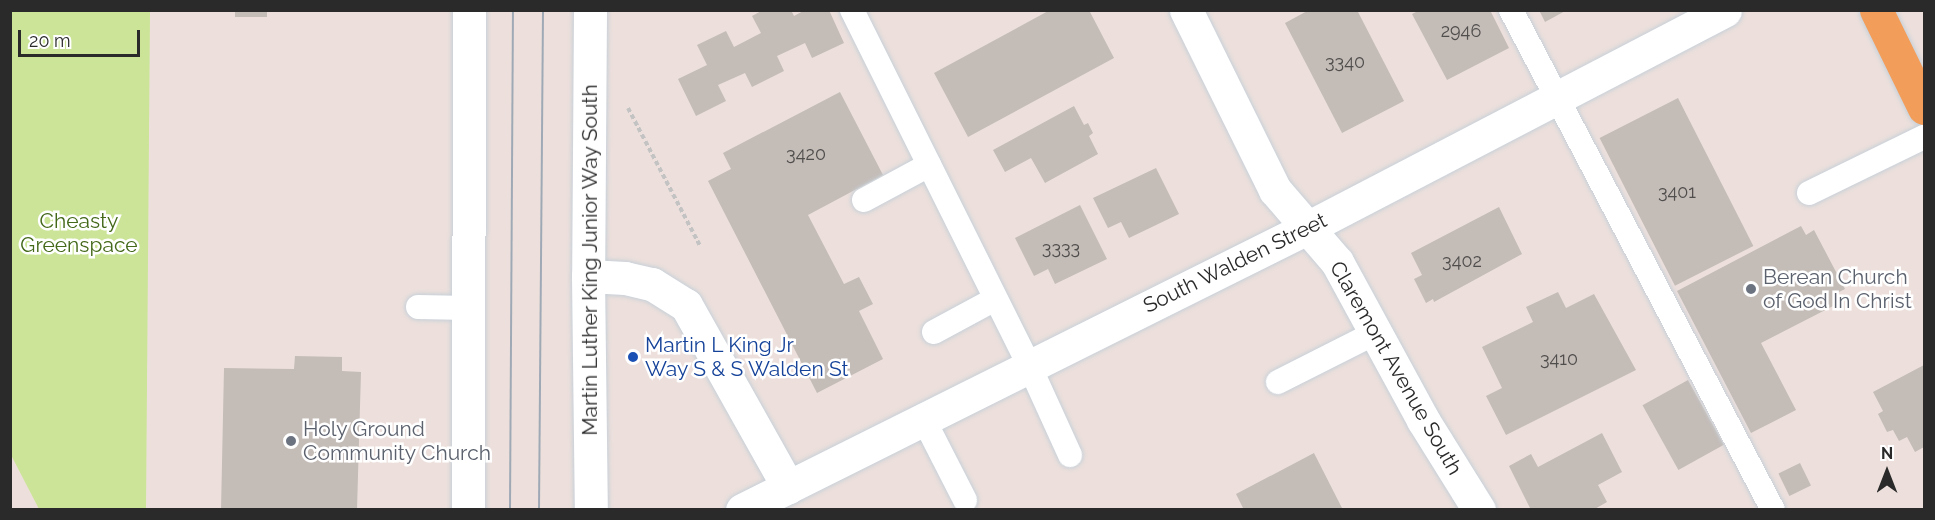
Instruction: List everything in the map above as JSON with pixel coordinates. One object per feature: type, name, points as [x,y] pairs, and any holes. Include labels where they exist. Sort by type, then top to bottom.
[{"type":"main road","points":[[1876,10],[1924,108]]},
{"type":"street","points":[[468,510],[469,10]]},
{"type":"street","name":"Martin Luther King Junior Way South","points":[[590,10],[588,276],[591,510]]},
{"type":"street","name":"Claremont Avenue South","points":[[1186,10],[1275,190],[1337,262],[1423,420],[1479,510]]},
{"type":"street","name":"South Walden Street","points":[[742,510],[1307,228],[1725,10]]},
{"type":"street","points":[[588,276],[625,278],[652,284],[686,305],[788,487]]},
{"type":"lane","points":[[852,10],[1029,366],[1070,455]]},
{"type":"lane","points":[[1510,10],[1773,510]]},
{"type":"lane","points":[[1809,193],[1924,137]]},
{"type":"lane","points":[[864,200],[929,165]]},
{"type":"lane","points":[[934,332],[995,298]]},
{"type":"lane","points":[[418,307],[469,308]]},
{"type":"lane","points":[[1278,382],[1377,332]]},
{"type":"lane","points":[[924,420],[965,500]]},
{"type":"path","points":[[627,104],[700,246]]},
{"type":"green space","name":"Cheasty Greenspace","points":[[10,11],[150,11],[146,509],[39,509],[11,455]]},
{"type":"building","points":[[235,10],[267,10],[267,17],[235,17]]},
{"type":"building","points":[[763,10],[791,10],[794,16],[805,10],[829,10],[844,43],[812,58],[805,43],[777,56],[784,71],[752,87],[745,73],[718,85],[726,101],[696,116],[678,79],[707,65],[697,45],[726,31],[734,47],[761,33],[752,16]]},
{"type":"building","points":[[1050,10],[1089,10],[1114,58],[968,137],[934,73]]},
{"type":"building","points":[[1309,10],[1357,10],[1404,101],[1342,133],[1285,23]]},
{"type":"building","points":[[1420,10],[1490,10],[1509,48],[1447,80],[1412,14]]},
{"type":"building","points":[[1539,10],[1567,10],[1545,22]]},
{"type":"building","points":[[840,92],[883,175],[808,215],[844,284],[859,277],[873,304],[859,311],[883,359],[817,393],[708,181],[731,169],[723,153]]},
{"type":"building","points":[[1678,98],[1753,246],[1675,286],[1600,138]]},
{"type":"building","points":[[1074,106],[1084,125],[1088,123],[1093,133],[1089,136],[1098,154],[1045,183],[1031,158],[1005,172],[993,150]]},
{"type":"building","points":[[1156,168],[1179,214],[1129,238],[1121,222],[1108,228],[1093,198]]},
{"type":"building","points":[[1080,205],[1107,259],[1055,284],[1048,269],[1034,276],[1015,238]]},
{"type":"building","points":[[1499,207],[1522,254],[1434,302],[1433,299],[1426,303],[1414,279],[1422,275],[1411,253]]},
{"type":"building","points":[[1801,226],[1806,235],[1814,230],[1845,289],[1835,294],[1839,303],[1761,343],[1796,410],[1751,433],[1677,291]]},
{"type":"building","points":[[1558,292],[1566,308],[1594,294],[1636,370],[1506,435],[1486,396],[1502,388],[1482,347],[1533,322],[1526,307]]},
{"type":"building","name":"Holy Ground Community Church","points":[[295,356],[342,357],[342,371],[361,372],[357,510],[221,510],[224,368],[294,369]]},
{"type":"building","points":[[1924,365],[1924,447],[1915,452],[1907,437],[1899,441],[1893,430],[1887,432],[1878,414],[1883,411],[1873,392]]},
{"type":"building","points":[[1688,380],[1724,445],[1678,470],[1643,405]]},
{"type":"building","points":[[1602,433],[1622,472],[1598,485],[1607,502],[1593,510],[1531,510],[1509,466],[1531,454],[1538,467]]},
{"type":"building","points":[[1314,453],[1343,510],[1244,510],[1236,494]]},
{"type":"building","points":[[1800,463],[1811,485],[1789,496],[1778,474]]},
{"type":"tram line","points":[[510,510],[513,10]]},
{"type":"tram line","points":[[539,510],[543,10]]},
{"type":"place","name":"Berean Church of God In Christ","points":[[1751,289]]},
{"type":"place","name":"Martin L King Jr Way S & S Walden St","points":[[633,357]]},
{"type":"place","name":"Holy Ground Community Church","points":[[291,441]]}]
